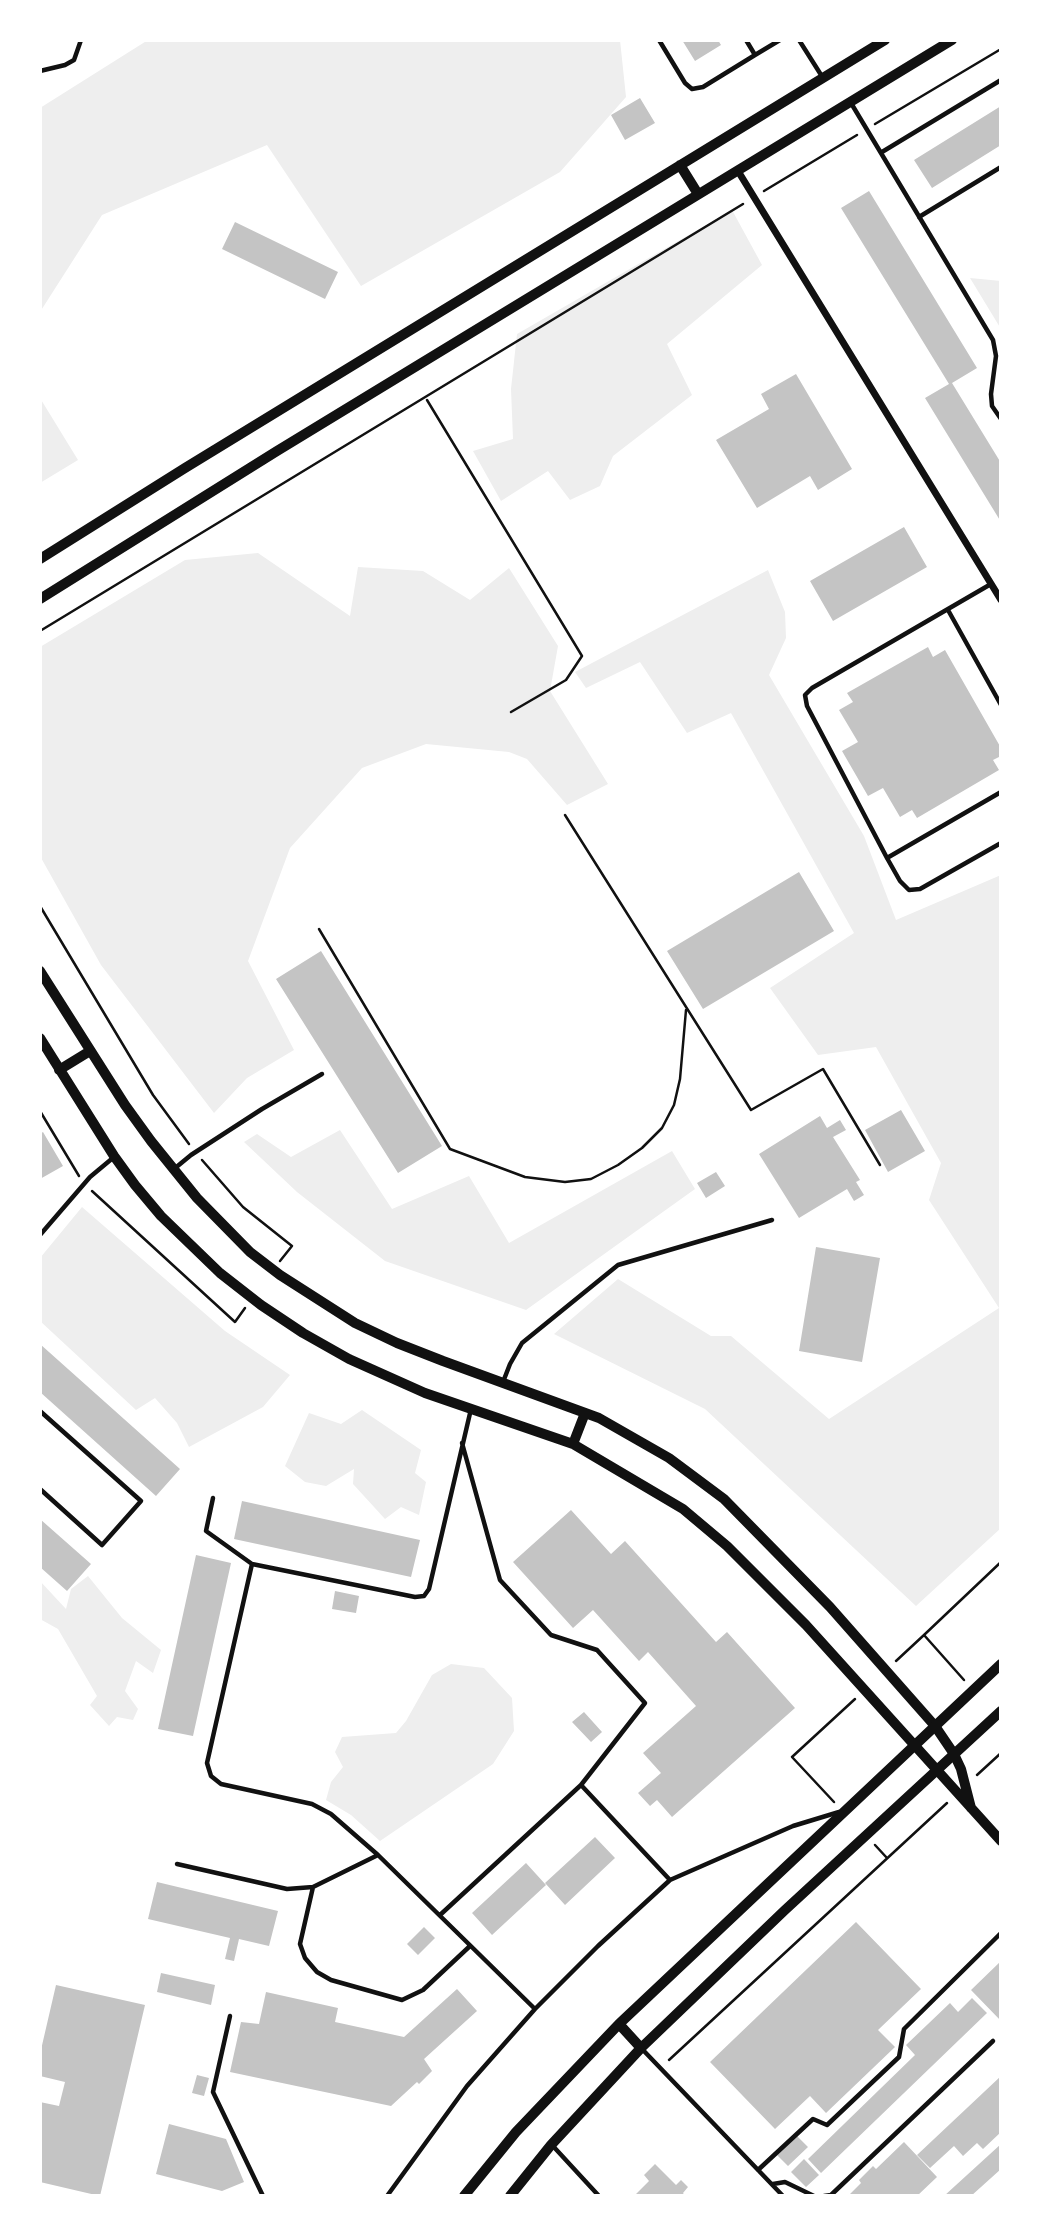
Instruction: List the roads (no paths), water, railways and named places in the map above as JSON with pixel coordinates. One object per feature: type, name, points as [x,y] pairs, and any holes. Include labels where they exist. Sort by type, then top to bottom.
[{"type":"main road","points":[[464,2196],[516,2132],[619,2025],[1001,1664]]},
{"type":"main road","points":[[510,2196],[551,2145],[641,2048],[1001,1711]]},
{"type":"main road","points":[[619,2025],[641,2048]]},
{"type":"street","points":[[40,559],[886,40]]},
{"type":"street","points":[[40,599],[277,451],[952,40]]},
{"type":"street","points":[[680,165],[698,194]]},
{"type":"street","points":[[738,171],[1001,600]]},
{"type":"street","points":[[40,971],[125,1105],[174,1170],[223,1227],[273,1270],[355,1323],[397,1343],[585,1413],[669,1458],[724,1499],[830,1607],[935,1726],[954,1754],[966,1785],[971,1808]]},
{"type":"street","points":[[40,1038],[114,1156],[153,1206],[189,1245],[252,1298],[303,1333],[349,1359],[425,1393],[573,1444],[682,1509],[727,1546],[806,1625],[1001,1841]]},
{"type":"street","points":[[59,1070],[90,1051]]},
{"type":"street","points":[[573,1444],[585,1413]]},
{"type":"lane","points":[[40,71],[74,60],[81,40]]},
{"type":"lane","points":[[659,40],[685,83],[692,89],[703,87],[780,40]]},
{"type":"lane","points":[[746,40],[755,55]]},
{"type":"lane","points":[[799,40],[823,79]]},
{"type":"lane","points":[[881,152],[1001,80]]},
{"type":"lane","points":[[850,102],[993,340],[996,356],[992,406],[1001,419]]},
{"type":"lane","points":[[919,217],[1001,167]]},
{"type":"lane","points":[[991,584],[812,688],[805,695],[807,706],[887,858],[900,881],[909,890],[919,889],[1001,843]]},
{"type":"lane","points":[[948,610],[1001,705]]},
{"type":"lane","points":[[887,858],[1001,792]]},
{"type":"lane","points":[[174,1170],[196,1152],[262,1109],[322,1074]]},
{"type":"lane","points":[[40,1235],[84,1184],[114,1156]]},
{"type":"lane","points":[[503,1383],[522,1343],[618,1265],[772,1220]]},
{"type":"lane","points":[[213,1498],[206,1531],[252,1564],[415,1597],[424,1596],[429,1589],[471,1409]]},
{"type":"lane","points":[[40,1411],[141,1501],[102,1545],[40,1489]]},
{"type":"lane","points":[[440,1915],[581,1786],[645,1703],[597,1650],[551,1635],[500,1580],[462,1443]]},
{"type":"lane","points":[[252,1564],[207,1763],[211,1776],[221,1784],[312,1804],[331,1814],[378,1855],[535,2009]]},
{"type":"lane","points":[[581,1786],[670,1880]]},
{"type":"lane","points":[[387,2196],[467,2086],[535,2009],[670,1880],[793,1826],[843,1811]]},
{"type":"lane","points":[[177,1864],[286,1889],[313,1887],[378,1855]]},
{"type":"lane","points":[[313,1887],[300,1944],[305,1958],[317,1972],[331,1980],[401,2000],[423,1990],[470,1946]]},
{"type":"lane","points":[[758,2170],[813,2119],[827,2125],[899,2057],[904,2029],[1001,1933]]},
{"type":"lane","points":[[230,2017],[213,2092],[262,2196]]},
{"type":"lane","points":[[824,2196],[831,2195],[993,2040]]},
{"type":"lane","points":[[641,2048],[783,2196]]},
{"type":"lane","points":[[551,2145],[599,2196]]},
{"type":"lane","points":[[772,2185],[785,2182],[814,2196]]}]
